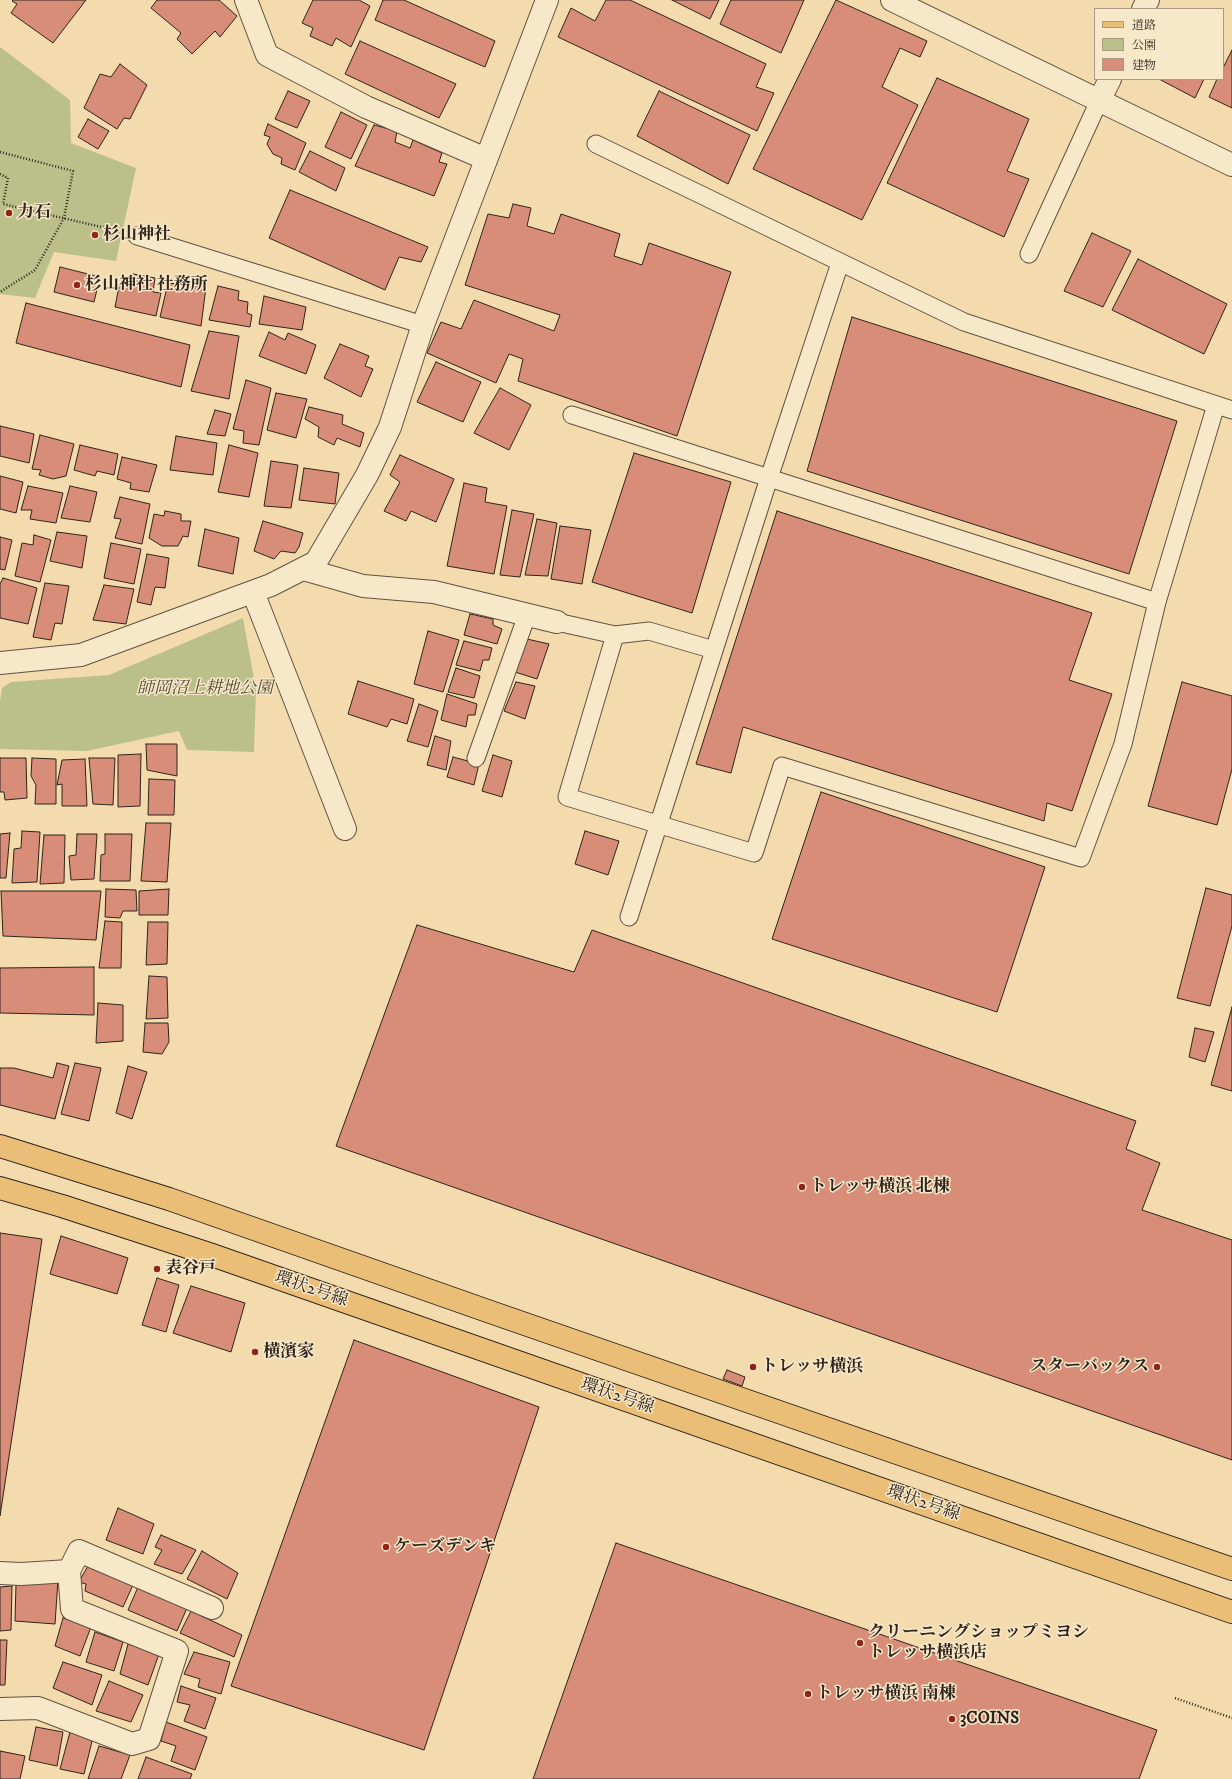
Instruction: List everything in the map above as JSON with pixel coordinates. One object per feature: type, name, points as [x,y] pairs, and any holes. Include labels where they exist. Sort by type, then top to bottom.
[{"type":"main road","points":[[0,1146],[170,1199],[499,1315],[1232,1569]]},
{"type":"main road","name":"環状2号線","points":[[0,1188],[62,1206],[212,1255],[1232,1612]]},
{"type":"street","points":[[246,0],[267,55],[366,107],[486,159]]},
{"type":"street","points":[[0,663],[81,655],[271,585],[316,562],[367,475],[390,427],[423,325],[547,0]]},
{"type":"street","points":[[892,0],[1232,165]]},
{"type":"street","points":[[1099,101],[1110,80]]},
{"type":"street","points":[[303,569],[363,586],[434,592],[557,622]]},
{"type":"street","points":[[253,592],[345,829]]},
{"type":"street","points":[[0,1709],[38,1708],[132,1744],[149,1739],[177,1651],[72,1609],[70,1571],[79,1551],[212,1608]]},
{"type":"street","points":[[0,1573],[21,1574],[70,1571]]},
{"type":"lane","points":[[1029,254],[1099,101]]},
{"type":"lane","points":[[596,144],[964,322],[1224,408],[1157,602],[1123,744],[1081,858],[782,766],[754,853],[567,797],[615,635]]},
{"type":"lane","points":[[137,236],[423,325]]},
{"type":"lane","points":[[629,917],[769,478],[840,263]]},
{"type":"lane","points":[[572,415],[1157,602]]},
{"type":"lane","points":[[476,758],[527,615]]},
{"type":"lane","points":[[557,622],[615,635],[649,631],[714,650]]},
{"type":"path","points":[[0,152],[73,171],[64,218],[35,270],[0,292]]},
{"type":"path","points":[[0,174],[8,178],[3,204],[137,236]]},
{"type":"path","points":[[1175,1698],[1232,1718]]},
{"type":"green space","points":[[0,47],[70,100],[71,143],[136,168],[116,261],[54,252],[35,298],[0,294]]},
{"type":"green space","name":"師岡沼上耕地公園","points":[[243,618],[256,690],[254,752],[187,750],[179,731],[87,751],[0,749],[0,701],[2,688],[11,682],[109,675]]},
{"type":"building","points":[[86,0],[53,43],[11,13],[17,4],[12,1]]},
{"type":"building","points":[[157,0],[219,0],[237,16],[220,37],[215,31],[192,54],[177,39],[181,33],[151,8]]},
{"type":"building","points":[[313,0],[359,0],[370,6],[351,47],[336,38],[332,46],[310,36],[313,28],[302,23]]},
{"type":"building","points":[[383,0],[404,0],[495,41],[485,67],[375,20]]},
{"type":"building","points":[[606,0],[630,0],[766,64],[756,87],[774,93],[757,131],[558,37],[571,8],[595,21]]},
{"type":"building","points":[[672,0],[719,0],[710,19]]},
{"type":"building","points":[[731,0],[804,0],[781,53],[720,24]]},
{"type":"building","points":[[836,0],[927,41],[920,57],[900,48],[882,87],[918,105],[862,220],[753,169]]},
{"type":"building","points":[[360,41],[456,84],[439,118],[345,74]]},
{"type":"building","points":[[1232,50],[1232,108],[1209,97],[1217,80],[1224,80],[1224,66]]},
{"type":"building","points":[[120,64],[147,85],[130,119],[124,118],[117,129],[84,108],[100,74],[111,77]]},
{"type":"building","points":[[937,78],[1029,119],[1007,171],[1029,179],[1004,237],[887,183]]},
{"type":"building","points":[[1161,80],[1204,80],[1195,98]]},
{"type":"building","points":[[288,91],[310,101],[297,128],[275,119]]},
{"type":"building","points":[[659,91],[750,135],[728,184],[637,136]]},
{"type":"building","points":[[341,112],[367,125],[351,159],[325,147]]},
{"type":"building","points":[[88,119],[109,131],[98,149],[78,137]]},
{"type":"building","points":[[268,124],[306,143],[295,170],[281,164],[282,158],[273,154],[267,144],[270,137],[264,135]]},
{"type":"building","points":[[374,125],[397,131],[395,142],[410,148],[413,140],[442,153],[439,162],[447,164],[434,196],[355,166]]},
{"type":"building","points":[[310,151],[345,168],[336,191],[299,172]]},
{"type":"building","points":[[290,190],[428,247],[421,262],[399,257],[385,290],[269,238]]},
{"type":"building","points":[[513,204],[531,208],[527,226],[554,234],[561,214],[620,234],[614,256],[642,265],[649,243],[731,272],[677,436],[518,381],[523,359],[509,354],[496,383],[427,353],[441,322],[461,329],[474,300],[554,331],[560,315],[465,285],[488,214],[509,218]]},
{"type":"building","points":[[1092,233],[1131,251],[1103,307],[1064,291]]},
{"type":"building","points":[[1138,259],[1227,304],[1204,354],[1112,310]]},
{"type":"building","name":"杉山神社 社務所","points":[[60,267],[100,277],[94,302],[54,292]]},
{"type":"building","points":[[133,274],[155,278],[153,292],[161,293],[156,316],[115,307],[119,286],[130,288]]},
{"type":"building","points":[[168,283],[206,287],[201,326],[160,317]]},
{"type":"building","points":[[218,286],[239,291],[238,300],[248,302],[247,313],[252,315],[250,327],[209,320]]},
{"type":"building","points":[[264,296],[306,307],[302,330],[259,324]]},
{"type":"building","points":[[26,303],[190,345],[181,387],[16,343]]},
{"type":"building","points":[[852,317],[1177,421],[1129,574],[807,471]]},
{"type":"building","points":[[209,331],[239,336],[229,399],[191,391]]},
{"type":"building","points":[[269,332],[285,340],[288,333],[316,345],[306,374],[259,356]]},
{"type":"building","points":[[340,344],[369,356],[365,366],[373,369],[361,397],[324,378]]},
{"type":"building","points":[[436,362],[481,382],[463,422],[417,402]]},
{"type":"building","points":[[246,380],[271,388],[259,445],[243,443],[244,431],[233,429]]},
{"type":"building","points":[[500,388],[531,405],[509,450],[474,433]]},
{"type":"building","points":[[276,393],[307,399],[296,438],[267,430]]},
{"type":"building","points":[[309,407],[343,415],[342,424],[364,433],[360,447],[337,438],[334,445],[318,437],[319,427],[305,419]]},
{"type":"building","points":[[215,410],[231,414],[225,436],[207,434]]},
{"type":"building","points":[[0,426],[34,434],[29,463],[0,456]]},
{"type":"building","points":[[40,435],[74,444],[66,476],[53,479],[39,475],[41,470],[32,469]]},
{"type":"building","points":[[176,436],[217,443],[213,475],[170,470]]},
{"type":"building","points":[[80,445],[118,454],[114,475],[97,471],[95,476],[74,470]]},
{"type":"building","points":[[229,445],[258,453],[249,497],[218,492]]},
{"type":"building","points":[[634,453],[731,482],[692,613],[592,582]]},
{"type":"building","points":[[400,455],[454,479],[436,522],[411,511],[406,521],[384,511],[400,482],[390,475]]},
{"type":"building","points":[[122,457],[157,465],[149,492],[130,489],[131,483],[117,479]]},
{"type":"building","points":[[271,461],[298,465],[291,508],[264,506]]},
{"type":"building","points":[[304,468],[339,473],[335,504],[299,500]]},
{"type":"building","points":[[0,476],[23,482],[16,513],[0,509]]},
{"type":"building","points":[[464,483],[487,488],[485,502],[507,506],[494,574],[447,566]]},
{"type":"building","points":[[28,486],[63,493],[56,523],[30,519],[32,510],[21,510]]},
{"type":"building","points":[[70,486],[97,492],[90,522],[61,518]]},
{"type":"building","points":[[120,497],[150,504],[142,544],[115,538],[121,519],[114,518]]},
{"type":"building","points":[[512,510],[534,514],[520,577],[500,575]]},
{"type":"building","points":[[165,511],[181,514],[181,521],[191,521],[188,537],[183,536],[178,546],[162,546],[149,538],[154,514],[164,516]]},
{"type":"building","points":[[777,511],[1092,613],[1069,680],[1112,694],[1072,811],[1047,803],[1044,821],[743,727],[731,773],[696,764]]},
{"type":"building","points":[[537,519],[557,523],[548,576],[525,575]]},
{"type":"building","points":[[263,521],[303,533],[299,547],[295,553],[281,551],[274,559],[254,551]]},
{"type":"building","points":[[560,526],[591,530],[582,584],[551,579]]},
{"type":"building","points":[[205,529],[239,538],[233,574],[198,566]]},
{"type":"building","points":[[57,532],[87,536],[82,568],[50,561]]},
{"type":"building","points":[[34,535],[51,540],[40,582],[15,576],[22,543],[33,545]]},
{"type":"building","points":[[0,537],[12,540],[5,570],[0,569]]},
{"type":"building","points":[[111,543],[141,549],[134,584],[104,578]]},
{"type":"building","points":[[147,554],[169,558],[165,588],[155,587],[151,605],[137,602]]},
{"type":"building","points":[[3,578],[37,588],[28,624],[0,618],[0,584]]},
{"type":"building","points":[[45,583],[69,586],[62,624],[55,623],[51,640],[33,637]]},
{"type":"building","points":[[104,585],[134,589],[126,624],[93,620]]},
{"type":"building","points":[[470,614],[493,619],[493,625],[502,629],[497,644],[464,635]]},
{"type":"building","points":[[428,631],[459,640],[443,692],[414,684]]},
{"type":"building","points":[[527,639],[549,644],[537,679],[515,672]]},
{"type":"building","points":[[464,641],[492,648],[489,660],[483,660],[480,671],[456,665]]},
{"type":"building","points":[[456,668],[480,676],[474,698],[448,692]]},
{"type":"building","points":[[358,681],[414,699],[407,724],[391,719],[387,727],[348,714]]},
{"type":"building","points":[[516,682],[535,686],[525,719],[504,711]]},
{"type":"building","points":[[1182,682],[1232,696],[1232,769],[1217,825],[1148,806]]},
{"type":"building","points":[[447,694],[477,704],[475,715],[468,715],[466,727],[441,720]]},
{"type":"building","points":[[419,704],[438,711],[428,747],[407,741]]},
{"type":"building","points":[[435,736],[451,741],[446,770],[427,765]]},
{"type":"building","points":[[146,744],[177,744],[177,776],[147,770]]},
{"type":"building","points":[[141,754],[140,806],[118,807],[118,755]]},
{"type":"building","points":[[493,755],[512,761],[502,797],[482,791]]},
{"type":"building","points":[[453,757],[479,764],[474,785],[447,777]]},
{"type":"building","points":[[0,758],[26,758],[27,798],[5,800],[4,792],[0,792]]},
{"type":"building","points":[[32,758],[56,759],[56,804],[35,804],[36,785],[31,776]]},
{"type":"building","points":[[89,758],[115,758],[113,805],[93,804]]},
{"type":"building","points":[[85,759],[87,806],[62,806],[62,784],[57,785],[62,760]]},
{"type":"building","points":[[149,779],[175,780],[174,815],[148,815]]},
{"type":"building","points":[[821,792],[1045,867],[997,1012],[772,939]]},
{"type":"building","points":[[146,823],[171,823],[167,882],[141,881]]},
{"type":"building","points":[[22,831],[40,832],[37,882],[12,883],[14,849],[21,848]]},
{"type":"building","points":[[585,831],[619,841],[608,875],[575,864]]},
{"type":"building","points":[[10,833],[6,878],[0,878],[0,834]]},
{"type":"building","points":[[77,834],[97,834],[94,879],[71,880],[69,856],[76,855]]},
{"type":"building","points":[[105,834],[132,834],[130,881],[100,881],[101,855],[105,854]]},
{"type":"building","points":[[44,835],[65,835],[64,883],[40,884]]},
{"type":"building","points":[[1206,888],[1232,895],[1232,926],[1210,1006],[1177,998]]},
{"type":"building","points":[[106,889],[136,890],[137,911],[123,911],[120,918],[105,917]]},
{"type":"building","points":[[169,889],[168,915],[139,915],[139,891]]},
{"type":"building","points":[[1,891],[101,891],[96,940],[3,936]]},
{"type":"building","points":[[105,921],[122,922],[121,968],[99,968]]},
{"type":"building","points":[[148,922],[168,922],[167,964],[146,965]]},
{"type":"building","name":"トレッサ横浜 北棟","points":[[417,925],[574,972],[592,930],[1136,1121],[1126,1149],[1160,1163],[1142,1210],[1232,1240],[1232,1460],[336,1146]]},
{"type":"building","points":[[94,967],[94,1015],[0,1013],[0,968]]},
{"type":"building","points":[[149,976],[167,977],[168,1018],[146,1019]]},
{"type":"building","points":[[98,1003],[123,1005],[123,1041],[96,1043]]},
{"type":"building","points":[[1232,1007],[1232,1091],[1211,1085]]},
{"type":"building","points":[[145,1023],[168,1023],[169,1042],[162,1054],[143,1052]]},
{"type":"building","points":[[1195,1028],[1214,1032],[1205,1062],[1189,1057]]},
{"type":"building","points":[[57,1063],[69,1066],[55,1119],[0,1105],[0,1068],[14,1068],[53,1078]]},
{"type":"building","points":[[75,1063],[101,1068],[89,1121],[61,1114]]},
{"type":"building","points":[[128,1066],[147,1072],[132,1119],[116,1113]]},
{"type":"building","points":[[0,1233],[42,1239],[0,1516]]},
{"type":"building","points":[[61,1236],[128,1258],[117,1294],[50,1274]]},
{"type":"building","points":[[157,1278],[179,1285],[166,1332],[142,1325]]},
{"type":"building","points":[[191,1286],[245,1303],[231,1352],[173,1333]]},
{"type":"building","name":"ケーズデンキ","points":[[354,1340],[539,1407],[424,1750],[231,1686]]},
{"type":"building","points":[[727,1370],[745,1377],[742,1386],[723,1379]]},
{"type":"building","points":[[118,1508],[154,1524],[143,1554],[106,1540]]},
{"type":"building","points":[[161,1535],[196,1550],[182,1574],[154,1564],[162,1550],[155,1547]]},
{"type":"building","name":"トレッサ横浜 南棟","points":[[616,1543],[1157,1730],[1139,1779],[533,1779]]},
{"type":"building","points":[[202,1551],[238,1573],[227,1599],[187,1579]]},
{"type":"building","points":[[89,1564],[133,1585],[123,1607],[85,1591],[86,1584],[79,1582]]},
{"type":"building","points":[[58,1580],[55,1624],[15,1621],[16,1584]]},
{"type":"building","points":[[12,1586],[11,1630],[0,1631],[0,1587]]},
{"type":"building","points":[[138,1587],[187,1608],[177,1631],[128,1610]]},
{"type":"building","points":[[191,1611],[242,1635],[234,1657],[180,1633]]},
{"type":"building","points":[[63,1618],[91,1627],[80,1656],[55,1646]]},
{"type":"building","points":[[95,1632],[123,1642],[114,1671],[86,1662]]},
{"type":"building","points":[[0,1640],[7,1640],[5,1685],[0,1685]]},
{"type":"building","points":[[128,1644],[159,1654],[148,1685],[120,1674]]},
{"type":"building","points":[[194,1652],[230,1662],[221,1694],[198,1687],[200,1679],[184,1674]]},
{"type":"building","points":[[63,1662],[102,1675],[92,1705],[53,1688]]},
{"type":"building","points":[[109,1681],[143,1695],[131,1722],[96,1711]]},
{"type":"building","points":[[181,1686],[216,1698],[205,1729],[184,1721],[190,1705],[177,1702]]},
{"type":"building","points":[[166,1722],[207,1737],[195,1770],[171,1761],[176,1746],[161,1741]]},
{"type":"building","points":[[36,1727],[63,1732],[57,1766],[29,1760]]},
{"type":"building","points":[[70,1732],[93,1737],[84,1774],[60,1769]]},
{"type":"building","points":[[99,1746],[130,1755],[121,1779],[88,1779]]},
{"type":"building","points":[[0,1751],[25,1756],[20,1779],[0,1779]]},
{"type":"building","points":[[146,1757],[192,1774],[190,1779],[138,1779]]},
{"type":"place","name":"力石","points":[[9,213]]},
{"type":"place","name":"杉山神社","points":[[95,235]]},
{"type":"place","name":"杉山神社 社務所","points":[[77,285]]},
{"type":"place","name":"トレッサ横浜 北棟","points":[[802,1187]]},
{"type":"place","name":"表谷戸","points":[[157,1269]]},
{"type":"place","name":"横濱家","points":[[255,1352]]},
{"type":"place","name":"トレッサ横浜","points":[[753,1367]]},
{"type":"place","name":"スターバックス","points":[[1157,1367]]},
{"type":"place","name":"ケーズデンキ","points":[[386,1547]]},
{"type":"place","name":"クリーニングショップミヨシ トレッサ横浜店","points":[[860,1643]]},
{"type":"place","name":"トレッサ横浜 南棟","points":[[808,1694]]},
{"type":"place","name":"3COINS","points":[[952,1719]]}]
